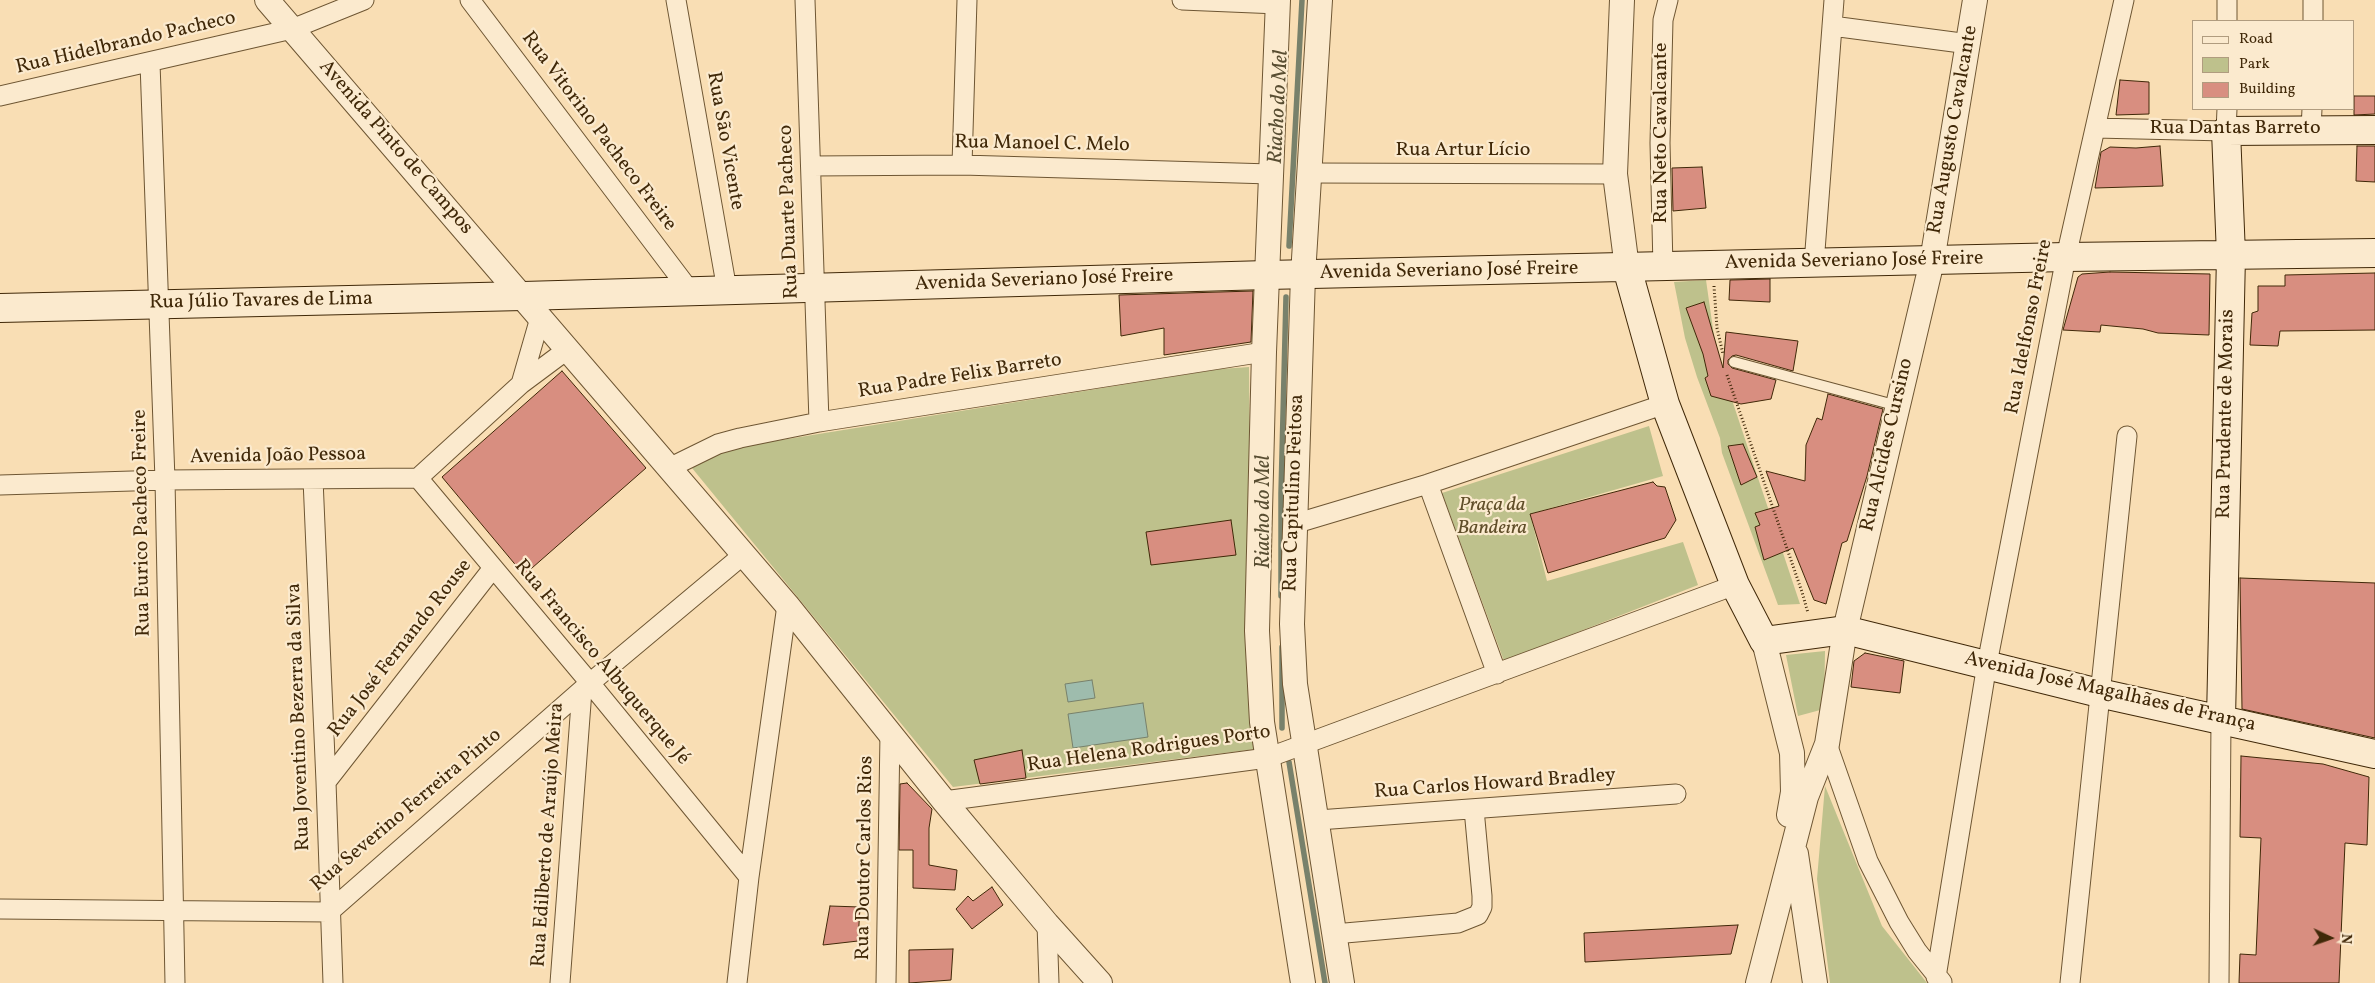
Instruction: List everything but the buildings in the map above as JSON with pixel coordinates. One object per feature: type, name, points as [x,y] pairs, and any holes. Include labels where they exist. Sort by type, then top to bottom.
[{"type":"main road","name":"Rua Dantas Barreto","points":[[2226,120],[2311,119],[2375,130]]},
{"type":"main road","name":"Rua Prudente de Morais","points":[[2221,719],[2230,255],[2226,120]]},
{"type":"main road","name":"Avenida Severiano José Freire","points":[[523,296],[1267,274],[1303,275],[2066,257],[2375,253]]},
{"type":"main road","points":[[1627,268],[1665,404],[1735,585],[1764,641],[1845,630]]},
{"type":"main road","name":"Rua Júlio Tavares de Lima","points":[[0,308],[523,296]]},
{"type":"main road","name":"Avenida José Magalhães de França","points":[[1845,630],[2099,693],[2375,754]]},
{"type":"street","name":"Avenida Pinto de Campos","points":[[267,0],[787,605],[944,801],[1047,924],[1100,983]]},
{"type":"street","name":"Rua Hidelbrando Pacheco","points":[[0,96],[292,29],[364,0]]},
{"type":"street","name":"Rua Vitorino Pacheco Freire","points":[[470,0],[690,291]]},
{"type":"street","name":"Rua São Vicente","points":[[676,0],[727,290]]},
{"type":"street","name":"Rua Duarte Pacheco","points":[[806,0],[819,422]]},
{"type":"street","points":[[962,165],[968,0]]},
{"type":"street","points":[[1182,0],[1278,2]]},
{"type":"street","name":"Rua Capitulino Feitosa","points":[[1320,0],[1311,173],[1303,275],[1294,524],[1293,654],[1305,746],[1342,983]]},
{"type":"street","name":"Rua Neto Cavalcante","points":[[1622,0],[1615,174],[1627,268]]},
{"type":"street","name":"Rua Neto Cavalcante","points":[[1663,267],[1660,143],[1663,20],[1668,0]]},
{"type":"street","points":[[1814,264],[1834,0]]},
{"type":"street","name":"Rua Augusto Cavalcante","points":[[1932,261],[1975,0]]},
{"type":"street","name":"Rua Idelfonso Freire","points":[[1939,980],[1987,664],[2066,257],[2124,0]]},
{"type":"street","points":[[2227,20],[2228,0]]},
{"type":"street","points":[[2313,0],[2313,20]]},
{"type":"street","name":"Rua Capitulino Feitosa","points":[[1278,2],[1264,352],[1257,631],[1262,722],[1303,983]]},
{"type":"street","points":[[1832,26],[1969,44]]},
{"type":"street","name":"Rua Eurico Pacheco Freire","points":[[150,63],[165,480],[175,983]]},
{"type":"street","name":"Rua Dantas Barreto","points":[[2095,128],[2226,120]]},
{"type":"street","name":"Rua Manoel C. Melo","points":[[811,166],[962,165],[1271,174]]},
{"type":"street","name":"Rua Artur Lício","points":[[1311,173],[1615,174]]},
{"type":"street","name":"Rua Alcides Cursino","points":[[1758,983],[1806,797],[1828,744],[1845,630],[1932,261]]},
{"type":"street","points":[[521,384],[540,318]]},
{"type":"street","points":[[418,478],[521,384],[568,350]]},
{"type":"street","name":"Rua Padre Felix Barreto","points":[[669,468],[718,444],[819,422],[1264,352]]},
{"type":"street","points":[[1294,524],[1428,484],[1665,404]]},
{"type":"street","points":[[2070,983],[2127,436]]},
{"type":"street","name":"Avenida João Pessoa","points":[[0,486],[165,480],[418,478]]},
{"type":"street","name":"Rua Francisco Albuquerque Jé","points":[[418,478],[586,686],[749,878]]},
{"type":"street","name":"Rua Joventino Bezerra da Silva","points":[[312,479],[333,983]]},
{"type":"street","points":[[1428,484],[1497,674],[1735,585]]},
{"type":"street","name":"Rua Severino Ferreira Pinto","points":[[0,908],[329,912],[586,686],[744,555]]},
{"type":"street","name":"Rua José Fernando Rouse","points":[[326,782],[492,568]]},
{"type":"street","points":[[737,983],[749,878],[787,605]]},
{"type":"street","points":[[1744,983],[1786,830],[1793,792],[1792,753],[1764,641]]},
{"type":"street","name":"Rua Helena Rodrigues Porto","points":[[944,801],[1267,758],[1305,746],[1497,674]]},
{"type":"street","name":"Rua Edilberto de Araújo Meira","points":[[560,983],[586,686]]},
{"type":"street","points":[[2219,983],[2221,719]]},
{"type":"street","name":"Rua Doutor Carlos Rios","points":[[886,983],[890,734]]},
{"type":"street","points":[[1828,744],[1868,861],[1899,922],[1939,980]]},
{"type":"street","name":"Rua Carlos Howard Bradley","points":[[1318,820],[1676,794]]},
{"type":"street","points":[[1334,934],[1458,923],[1478,915],[1482,896],[1474,809]]},
{"type":"street","points":[[1794,843],[1816,983]]},
{"type":"street","points":[[1047,924],[1049,983]]},
{"type":"lane","points":[[1728,363],[1898,406]]},
{"type":"path","points":[[1713,266],[1717,328],[1816,634]]},
{"type":"green space","points":[[1706,280],[1714,336],[1723,373],[1800,604],[1778,605],[1722,453],[1720,438],[1697,377],[1685,338],[1674,282]]},
{"type":"green space","points":[[1249,367],[1252,696],[1256,749],[953,787],[692,468],[726,449],[1220,369]]},
{"type":"green space","name":"Praça da Bandeira","points":[[1649,426],[1663,476],[1530,514],[1547,581],[1683,542],[1698,585],[1504,661],[1442,493]]},
{"type":"green space","points":[[1825,651],[1824,709],[1798,716],[1786,655]]},
{"type":"green space","points":[[1825,786],[1882,926],[1927,983],[1830,983],[1817,879]]},
{"type":"shaded area","points":[[1092,680],[1095,698],[1068,702],[1065,684]]},
{"type":"shaded area","points":[[1143,703],[1148,737],[1073,748],[1068,714]]},
{"type":"waterway","name":"Riacho do Mel","points":[[1289,246],[1302,0]]},
{"type":"waterway","name":"Riacho do Mel","points":[[1281,596],[1281,493],[1286,297]]},
{"type":"waterway","name":"Riacho do Mel","points":[[1282,647],[1282,728]]},
{"type":"waterway","name":"Riacho do Mel","points":[[1289,762],[1325,983]]}]
